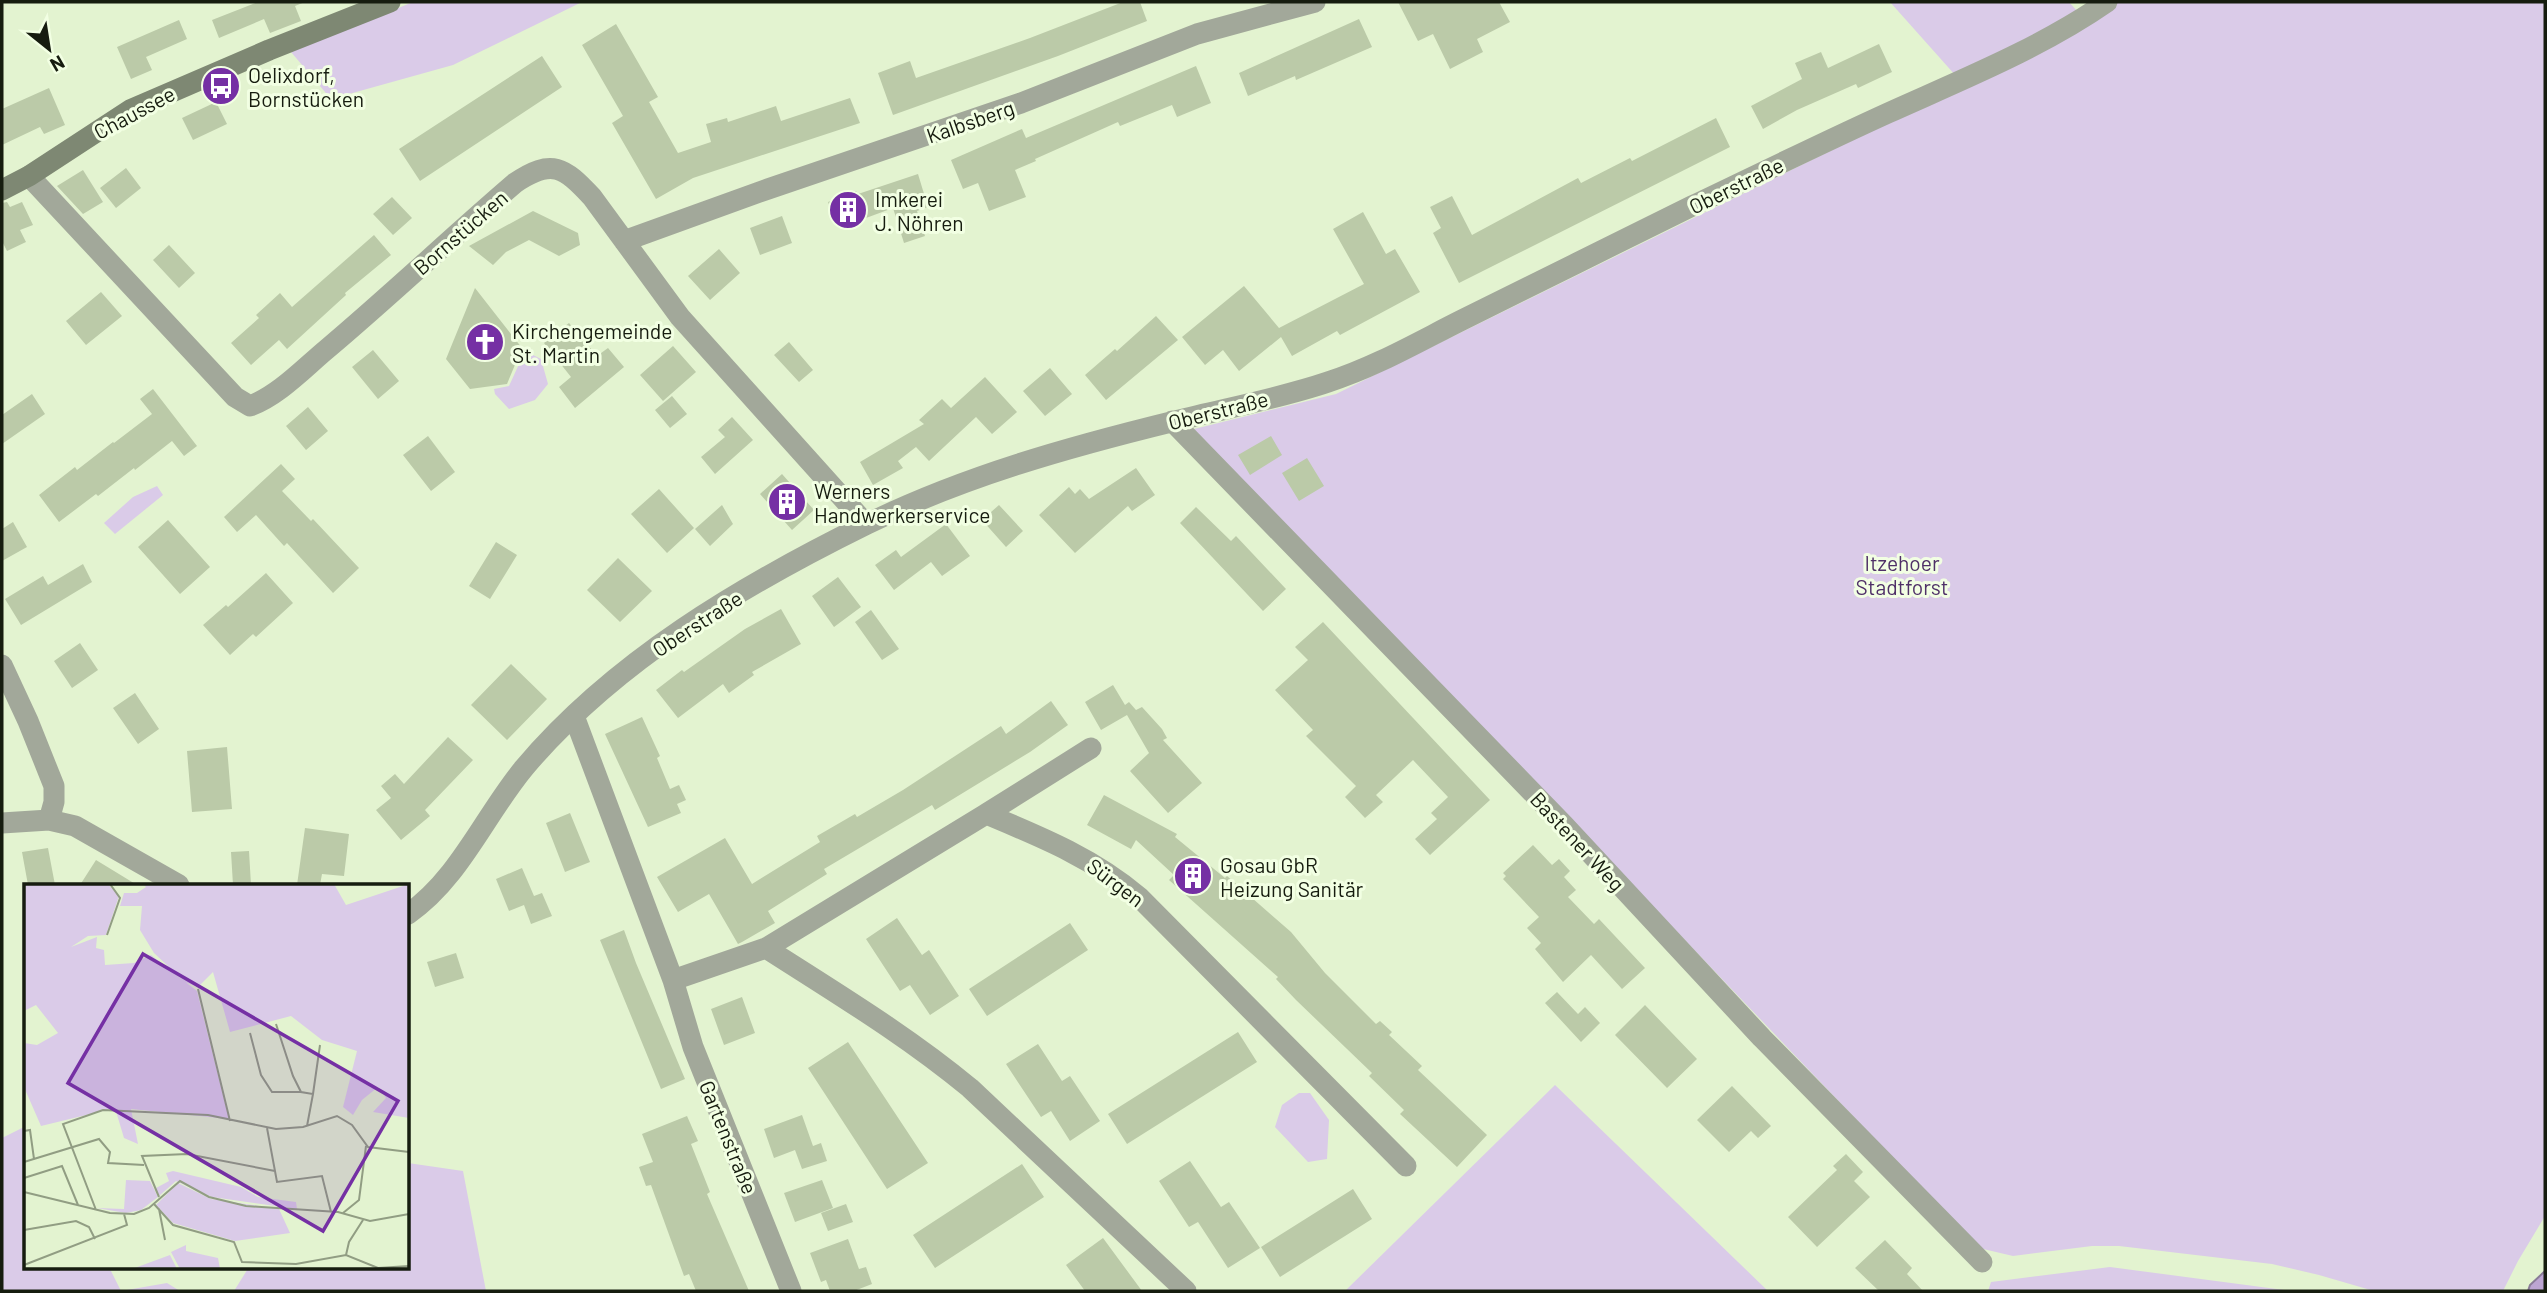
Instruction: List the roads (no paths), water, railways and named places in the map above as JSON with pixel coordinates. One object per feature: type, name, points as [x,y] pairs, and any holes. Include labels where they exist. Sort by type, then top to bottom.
[{"type":"street","name":"Chaussee","points":[[2,190],[29,176],[139,106],[390,2]]},
{"type":"street","name":"Kalbsberg","points":[[624,241],[1021,103],[1197,34],[1315,2]]},
{"type":"street","name":"Oberstraße","points":[[410,913],[427,900],[447,876],[522,770],[574,716],[622,674],[699,620],[798,560],[866,524],[928,496],[1005,467],[1172,421],[1308,388],[1365,368],[1690,207],[1979,72],[2086,16],[2107,2]]},
{"type":"street","name":"Bornstücken","points":[[29,176],[235,397],[250,406],[285,385],[507,190],[531,172],[544,167],[560,168],[592,197],[680,317],[866,524]]},
{"type":"street","name":"Bastener Weg","points":[[1172,421],[1564,825],[1762,1038],[1982,1262]]},
{"type":"street","points":[[2,665],[54,786],[54,802],[49,820]]},
{"type":"street","points":[[574,716],[673,980],[766,948],[1091,748]]},
{"type":"street","name":"Sürgen","points":[[986,814],[1052,841],[1117,878],[1406,1166]]},
{"type":"street","points":[[2,824],[49,820],[75,826],[177,884]]},
{"type":"street","points":[[766,948],[936,1060],[970,1088],[1186,1291]]},
{"type":"street","name":"Gartenstraße","points":[[673,980],[693,1047],[791,1291]]},
{"type":"place","name":"Oelixdorf, Bornstücken","points":[[221,86]]},
{"type":"place","name":"Imkerei J. Nöhren","points":[[848,210]]},
{"type":"place","name":"Kirchengemeinde St. Martin","points":[[485,342]]},
{"type":"place","name":"Werners Handwerkerservice","points":[[787,502]]},
{"type":"place","name":"Gosau GbR Heizung Sanitär","points":[[1193,876]]},
{"type":"park label","name":"Itzehoer Stadtforst","points":[[1902,574]]}]
